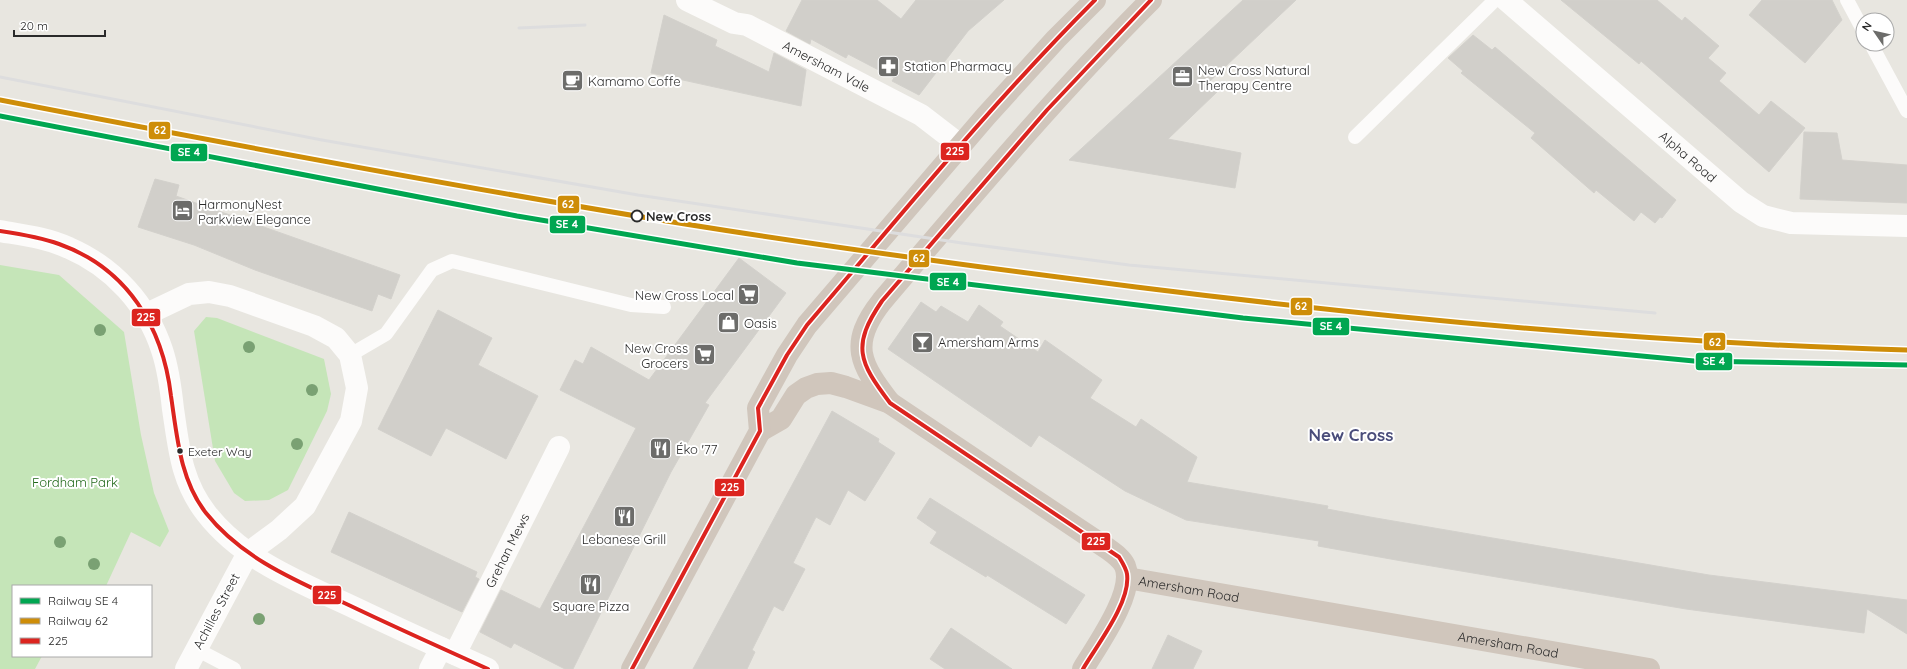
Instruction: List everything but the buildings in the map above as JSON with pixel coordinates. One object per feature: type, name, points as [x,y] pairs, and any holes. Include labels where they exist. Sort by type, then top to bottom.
[{"type":"highway","points":[[632,669],[760,431],[758,408],[797,339],[827,300],[954,152],[1016,82],[1095,0]]},
{"type":"highway","points":[[890,403],[871,378],[864,364],[861,349],[862,334],[867,322],[882,301],[995,170],[1109,42],[1151,0]]},
{"type":"highway","name":"Amersham Road","points":[[760,431],[781,419],[796,396],[806,388],[817,384],[831,383],[890,403],[1114,553],[1119,557],[1125,566],[1127,578],[1649,669]]},
{"type":"highway","points":[[1083,669],[1118,607],[1124,594],[1127,578]]},
{"type":"street","name":"Amersham Vale","points":[[689,0],[734,23],[747,25],[921,115],[954,152]]},
{"type":"street","name":"Alpha Road","points":[[1506,0],[1532,24],[1741,202],[1763,216],[1791,223],[1907,226]]},
{"type":"street","points":[[0,230],[38,238],[68,247],[87,257],[118,280],[147,314],[162,351],[173,407],[180,457],[190,489],[206,514],[248,553],[285,575],[488,669]]},
{"type":"street","points":[[147,314],[189,294],[209,292],[230,296],[314,326],[336,338],[350,355],[357,388],[351,421],[304,506],[279,530],[248,553]]},
{"type":"street","name":"Grehan Mews","points":[[430,669],[448,651],[559,447]]},
{"type":"street","name":"Achilles Street","points":[[186,669],[248,553]]},
{"type":"lane","points":[[1355,137],[1495,0]]},
{"type":"lane","points":[[1847,0],[1855,15]]},
{"type":"lane","points":[[1875,52],[1907,111]]},
{"type":"lane","points":[[350,355],[386,334],[432,270],[452,261],[631,305],[664,307]]},
{"type":"lane","points":[[196,649],[234,669]]},
{"type":"green space","name":"Fordham Park","points":[[0,265],[59,275],[124,332],[141,435],[154,493],[169,531],[160,547],[131,532],[106,585],[12,585],[12,657],[41,657],[35,669],[0,669]]},
{"type":"green space","points":[[206,317],[217,318],[324,359],[331,394],[327,411],[288,490],[269,500],[245,501],[234,493],[215,461],[194,331]]},
{"type":"railway","points":[[519,28],[585,25]]},
{"type":"railway","points":[[0,77],[322,140],[638,195],[962,243],[1129,265],[1655,313]]},
{"type":"transit line","name":"225","points":[[632,669],[760,431],[758,408],[787,355],[807,325],[1020,78],[1095,0]]},
{"type":"transit line","name":"225","points":[[1083,669],[1112,623],[1124,597],[1127,585],[1127,574],[1119,557],[890,403],[879,389],[866,365],[863,354],[863,342],[866,330],[872,317],[882,301],[1047,110],[1151,0]]},
{"type":"transit line","points":[[0,116],[517,216],[797,263],[1243,318],[1694,361],[1907,365]]},
{"type":"transit line","name":"225","points":[[0,231],[45,239],[83,255],[104,268],[122,284],[138,303],[150,324],[160,347],[167,371],[178,442],[190,486],[206,513],[221,530],[256,558],[295,580],[488,669]]},
{"type":"rail line","name":"62","points":[[0,100],[342,165],[599,210],[798,241],[1023,273],[1232,299],[1521,328],[1714,342],[1907,350]]},
{"type":"place","name":"Station Pharmacy","points":[[888,66]]},
{"type":"place","name":"New Cross Natural Therapy Centre","points":[[1183,77]]},
{"type":"place","name":"Kamamo Coffe","points":[[572,81]]},
{"type":"place","name":"HarmonyNest Parkview Elegance","points":[[183,211]]},
{"type":"place","name":"New Cross","points":[[637,216]]},
{"type":"place","name":"New Cross Local","points":[[749,295]]},
{"type":"place","name":"Oasis","points":[[728,323]]},
{"type":"place","name":"Amersham Arms","points":[[922,342]]},
{"type":"place","name":"New Cross Grocers","points":[[704,355]]},
{"type":"place","name":"Éko '77","points":[[660,449]]},
{"type":"place","name":"Exeter Way","points":[[180,451]]},
{"type":"place","name":"Lebanese Grill","points":[[624,517]]},
{"type":"place","name":"Square Pizza","points":[[591,584]]},
{"type":"district","name":"New Cross","points":[[1351,435]]}]
